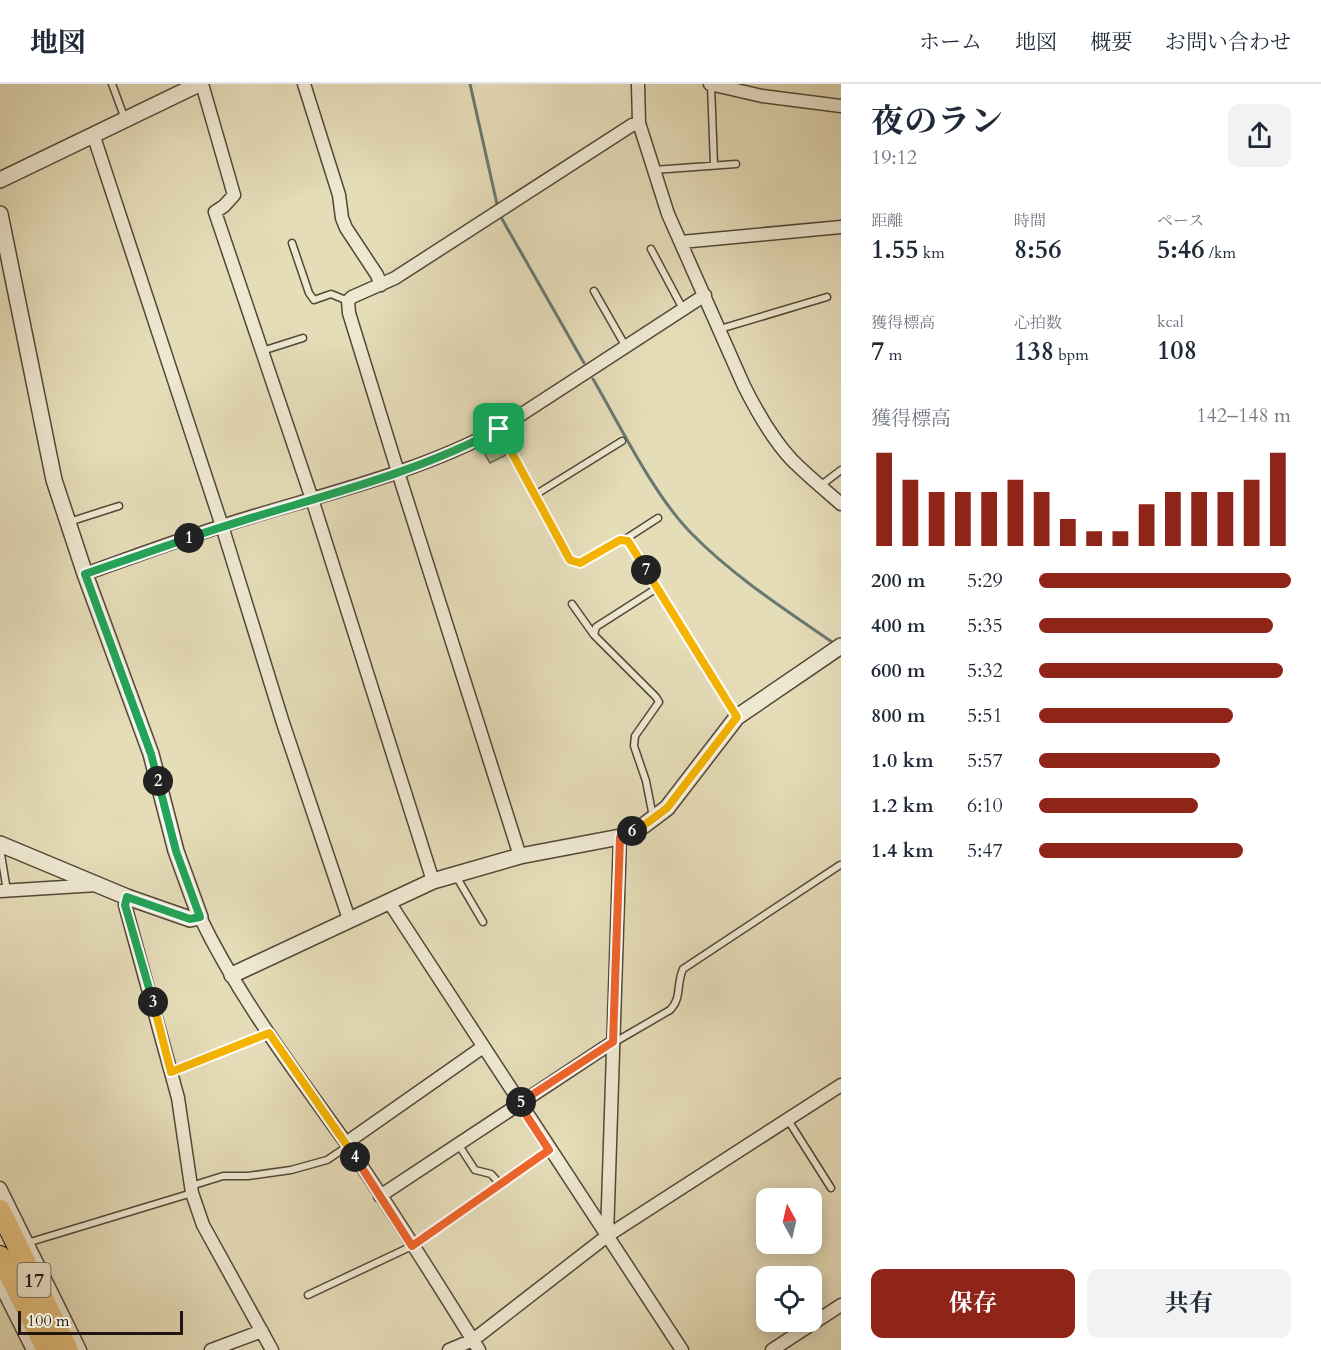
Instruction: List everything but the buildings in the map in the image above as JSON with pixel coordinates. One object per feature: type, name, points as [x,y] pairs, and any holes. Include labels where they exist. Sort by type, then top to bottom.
[{"type":"highway","name":"17","points":[[0,1210],[68,1350]]},
{"type":"highway","name":"17","points":[[0,1256],[47,1350]]},
{"type":"highway","points":[[10,1304],[29,1315]]},
{"type":"street","points":[[0,180],[201,84],[234,195],[215,212],[312,499],[433,881]]},
{"type":"street","points":[[304,84],[339,195],[342,218],[381,285]]},
{"type":"street","points":[[638,84],[639,123],[668,214],[744,386],[765,424],[792,460],[841,504]]},
{"type":"street","points":[[711,84],[762,96],[841,106]]},
{"type":"street","points":[[520,855],[347,306],[352,297],[395,278],[632,125],[639,123]]},
{"type":"street","points":[[93,134],[222,526],[283,723],[349,919]]},
{"type":"street","points":[[0,214],[54,480],[85,574],[151,754],[176,851],[200,917],[217,953],[347,1145],[476,1345]]},
{"type":"street","points":[[681,242],[841,227]]},
{"type":"street","points":[[85,574],[222,526],[398,472],[467,447],[499,429],[705,295]]},
{"type":"street","points":[[232,975],[433,881],[520,855],[620,837],[643,826],[667,808],[737,717],[841,646]]},
{"type":"street","points":[[607,1236],[620,837]]},
{"type":"street","points":[[0,846],[127,897],[190,919],[200,917]]},
{"type":"street","points":[[3,891],[97,885]]},
{"type":"street","points":[[127,897],[125,905],[178,1098],[191,1190],[203,1225],[272,1350]]},
{"type":"street","points":[[389,902],[549,1150],[682,1350]]},
{"type":"street","points":[[380,1196],[613,1042]]},
{"type":"street","points":[[347,1145],[483,1047]]},
{"type":"street","points":[[449,1350],[476,1345],[607,1236],[840,1087]]},
{"type":"street","points":[[0,1188],[80,1350]]},
{"type":"street","points":[[0,1284],[33,1350]]},
{"type":"street","points":[[772,1350],[841,1305]]},
{"type":"street","points":[[211,1350],[262,1331]]},
{"type":"lane","points":[[112,84],[125,119]]},
{"type":"lane","points":[[711,84],[714,165]]},
{"type":"lane","points":[[653,170],[736,164]]},
{"type":"lane","points":[[292,243],[309,293],[314,300],[331,294],[348,301]]},
{"type":"lane","points":[[651,249],[683,309]]},
{"type":"lane","points":[[594,291],[626,347]]},
{"type":"lane","points":[[720,329],[826,297]]},
{"type":"lane","points":[[262,351],[303,338]]},
{"type":"lane","points":[[499,429],[570,560],[580,563],[658,518]]},
{"type":"lane","points":[[535,495],[622,441]]},
{"type":"lane","points":[[820,486],[841,470]]},
{"type":"lane","points":[[68,523],[119,506]]},
{"type":"lane","points":[[623,540],[628,541],[737,717]]},
{"type":"lane","points":[[594,635],[596,627],[657,588]]},
{"type":"lane","points":[[572,604],[594,635],[659,702],[635,736],[633,746],[646,781],[653,819]]},
{"type":"lane","points":[[0,846],[3,891]]},
{"type":"lane","points":[[613,1042],[670,1010],[676,1003],[679,977],[683,969],[840,865]]},
{"type":"lane","points":[[456,875],[483,922]]},
{"type":"lane","points":[[171,1072],[269,1033]]},
{"type":"lane","points":[[788,1119],[831,1188]]},
{"type":"lane","points":[[458,1144],[475,1170],[491,1174],[501,1184]]},
{"type":"lane","points":[[27,1242],[191,1190],[222,1176],[248,1176],[291,1170],[327,1160],[347,1145]]},
{"type":"lane","points":[[308,1295],[412,1246],[549,1150]]},
{"type":"green space","points":[[495,437],[502,450],[507,449],[510,453],[490,463],[479,444]]},
{"type":"waterway","points":[[470,84],[497,204]]},
{"type":"waterway","points":[[502,219],[584,363]]},
{"type":"waterway","points":[[593,379],[651,480],[691,533],[741,577],[832,642]]},
{"type":"route","points":[[499,429],[570,560],[580,563],[620,540],[628,541],[737,717],[667,808],[643,826],[620,837],[613,1042],[519,1104],[549,1150],[412,1246],[348,1146],[269,1033],[171,1072],[125,905],[127,897],[190,919],[200,917],[176,851],[151,754],[85,574],[222,526],[398,472],[467,447],[499,429]]}]
